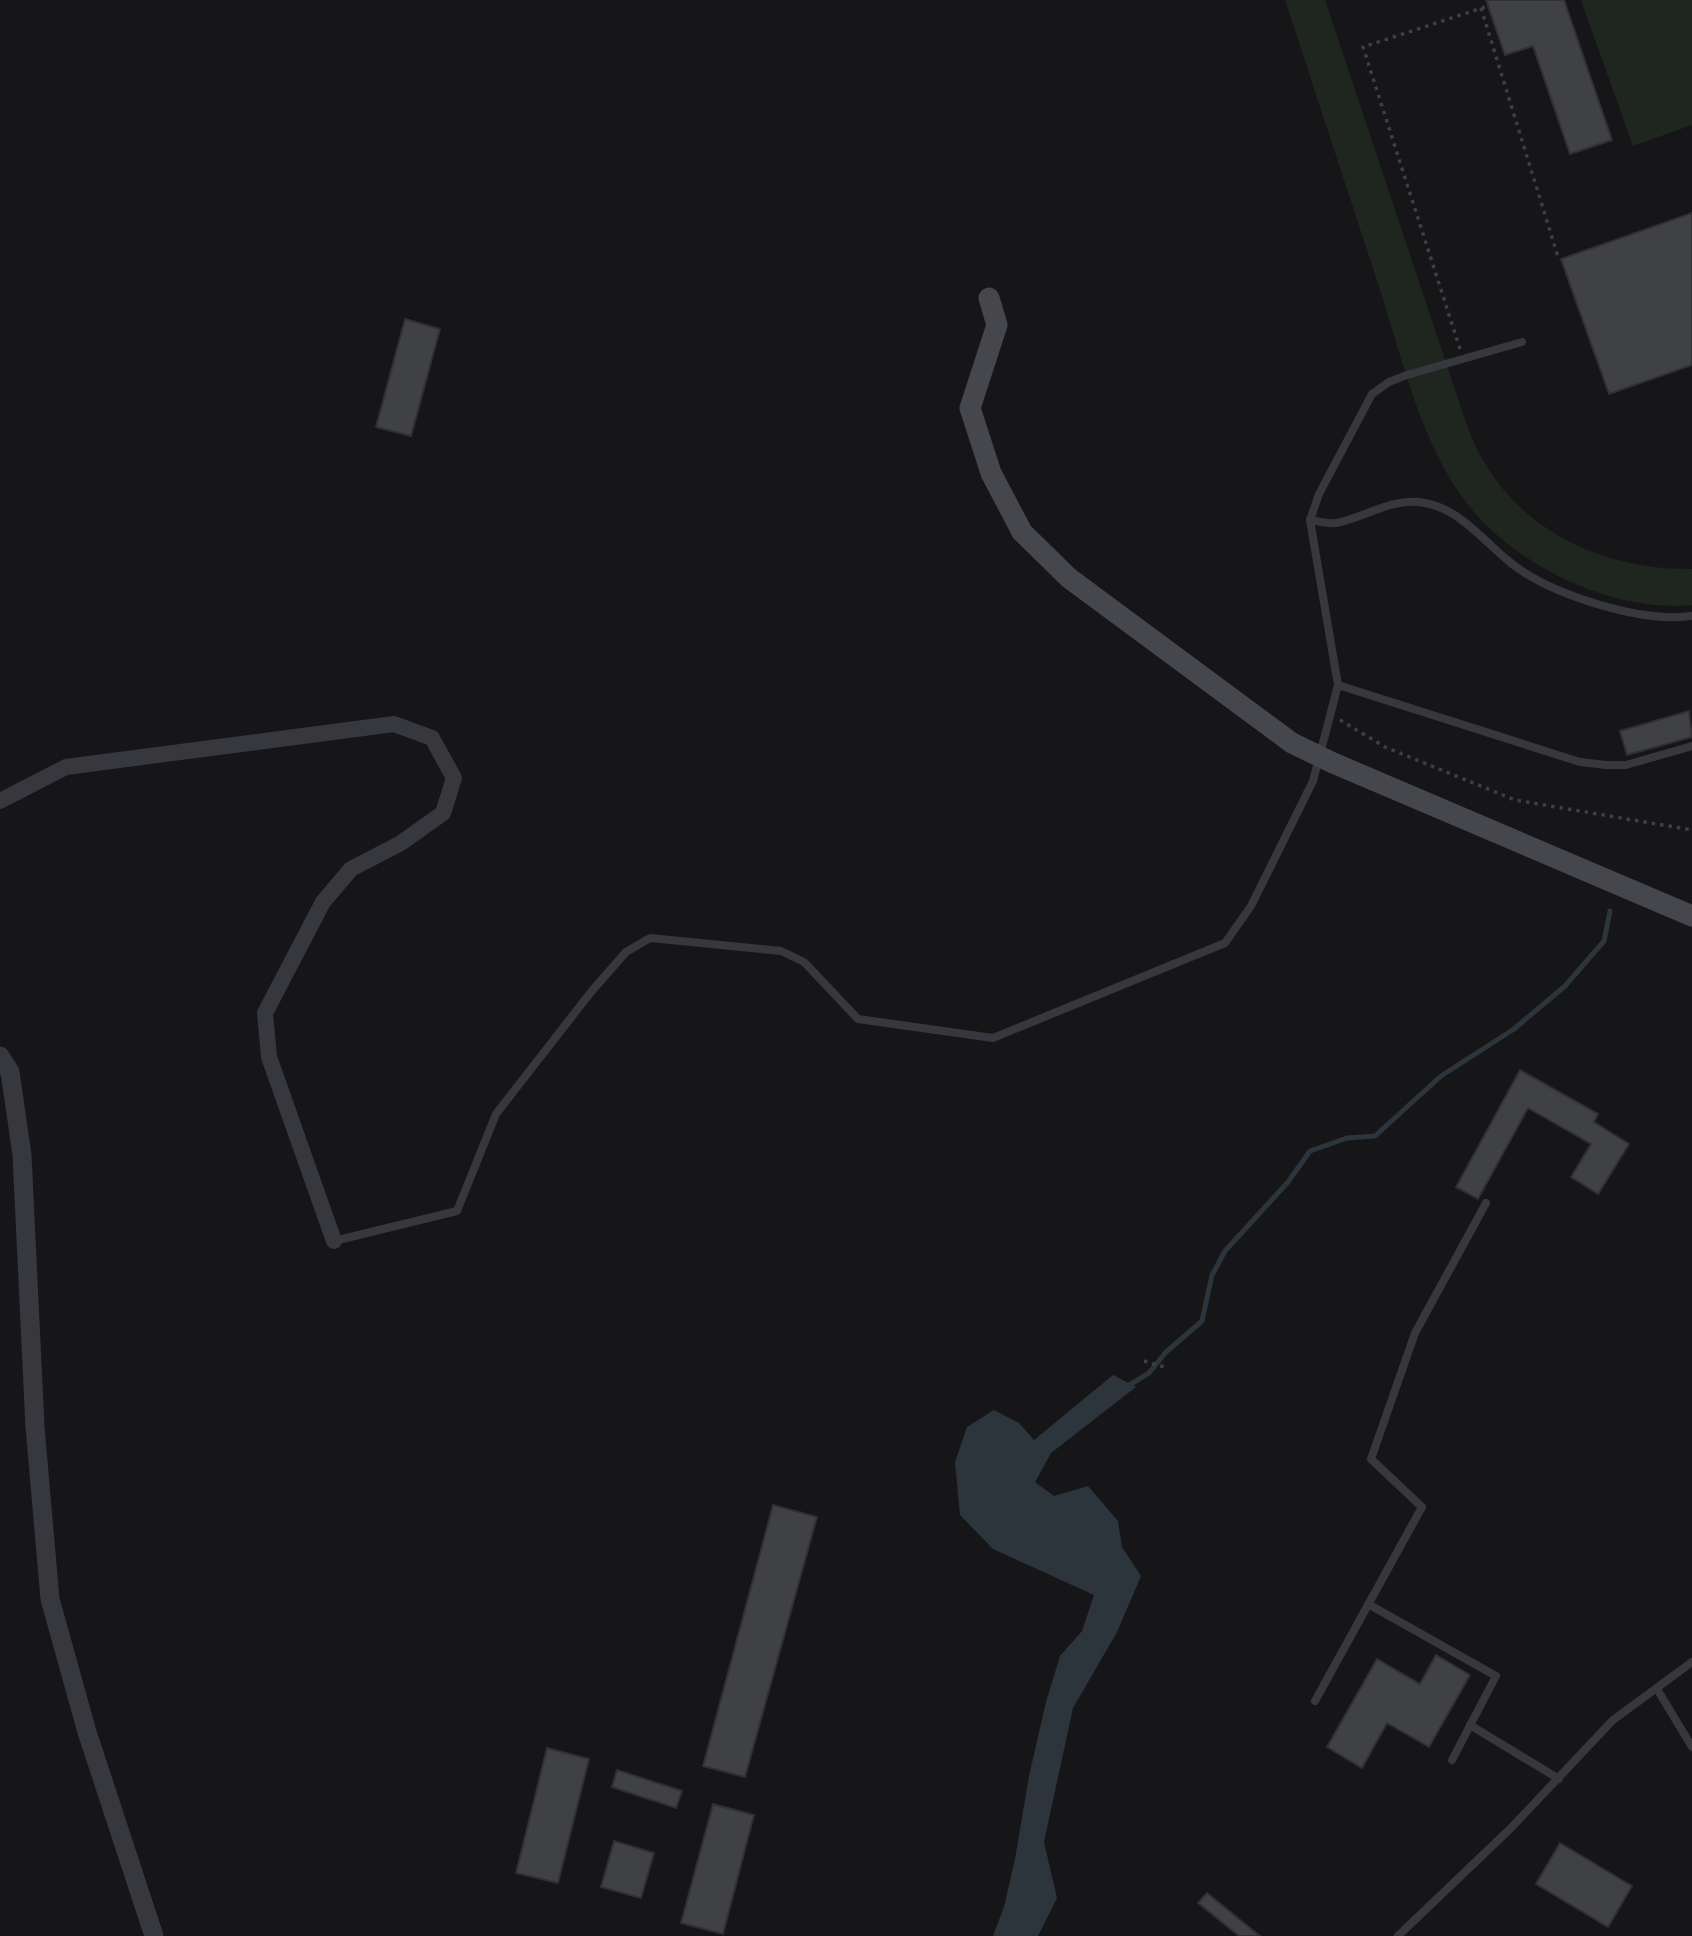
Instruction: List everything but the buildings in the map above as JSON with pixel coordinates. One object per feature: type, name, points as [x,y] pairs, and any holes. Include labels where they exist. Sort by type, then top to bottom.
[{"type":"main road","points":[[989,298],[997,325],[970,408],[991,473],[1021,532],[1069,578],[1292,743],[1692,916]]},
{"type":"street","points":[[0,801],[66,767],[394,724],[432,738],[454,778],[443,813],[401,843],[351,869],[323,902],[265,1013],[269,1057],[334,1241]]},
{"type":"street","points":[[0,1056],[10,1072],[22,1155],[35,1427],[50,1599],[87,1732],[154,1936]]},
{"type":"lane","points":[[334,1241],[457,1211],[496,1114],[591,992],[626,952],[650,938],[781,951],[804,962],[858,1019],[993,1038],[1225,943],[1251,906],[1313,781],[1338,685],[1310,520],[1319,494],[1372,394],[1389,382],[1407,375],[1522,342]]},
{"type":"lane","points":[[1310,520],[1334,524],[1388,505],[1419,502],[1452,512],[1510,563],[1535,581],[1580,599],[1619,609],[1648,615],[1692,616]]},
{"type":"lane","points":[[1338,685],[1580,762],[1626,765],[1692,746]]},
{"type":"lane","points":[[1315,1701],[1422,1507],[1371,1459],[1415,1332],[1486,1203]]},
{"type":"lane","points":[[1368,1604],[1496,1676],[1452,1760]]},
{"type":"lane","points":[[1398,1936],[1559,1779],[1613,1720],[1692,1662]]},
{"type":"lane","points":[[1657,1689],[1692,1747]]},
{"type":"lane","points":[[1469,1725],[1559,1779]]},
{"type":"path","points":[[1464,359],[1363,47],[1488,6]]},
{"type":"path","points":[[1481,8],[1559,260]]},
{"type":"path","points":[[1330,715],[1385,747],[1515,800],[1692,830]]},
{"type":"path","points":[[1144,1361],[1168,1368]]},
{"type":"shaded area","points":[[1285,0],[1325,0],[1465,419],[1486,465],[1504,490],[1525,512],[1549,530],[1575,544],[1602,556],[1631,563],[1692,569],[1692,605],[1663,606],[1633,602],[1573,583],[1544,569],[1494,533],[1457,489],[1417,408]]},
{"type":"shaded area","points":[[1581,0],[1692,0],[1692,125],[1633,146]]},
{"type":"shaded area","points":[[1113,1375],[1136,1387],[1051,1453],[1035,1482],[1054,1496],[1088,1486],[1118,1521],[1122,1547],[1141,1576],[1117,1632],[1073,1708],[1044,1842],[1057,1898],[1038,1936],[993,1936],[1004,1907],[1015,1859],[1029,1776],[1046,1702],[1060,1656],[1082,1631],[1094,1595],[993,1549],[960,1515],[955,1462],[967,1427],[994,1410],[1019,1423],[1034,1440]]},
{"type":"waterway","points":[[1126,1387],[1149,1373],[1166,1352],[1202,1321],[1212,1275],[1225,1251],[1288,1182],[1310,1151],[1347,1138],[1375,1136],[1441,1076],[1514,1029],[1565,986],[1604,941],[1610,911]]}]
